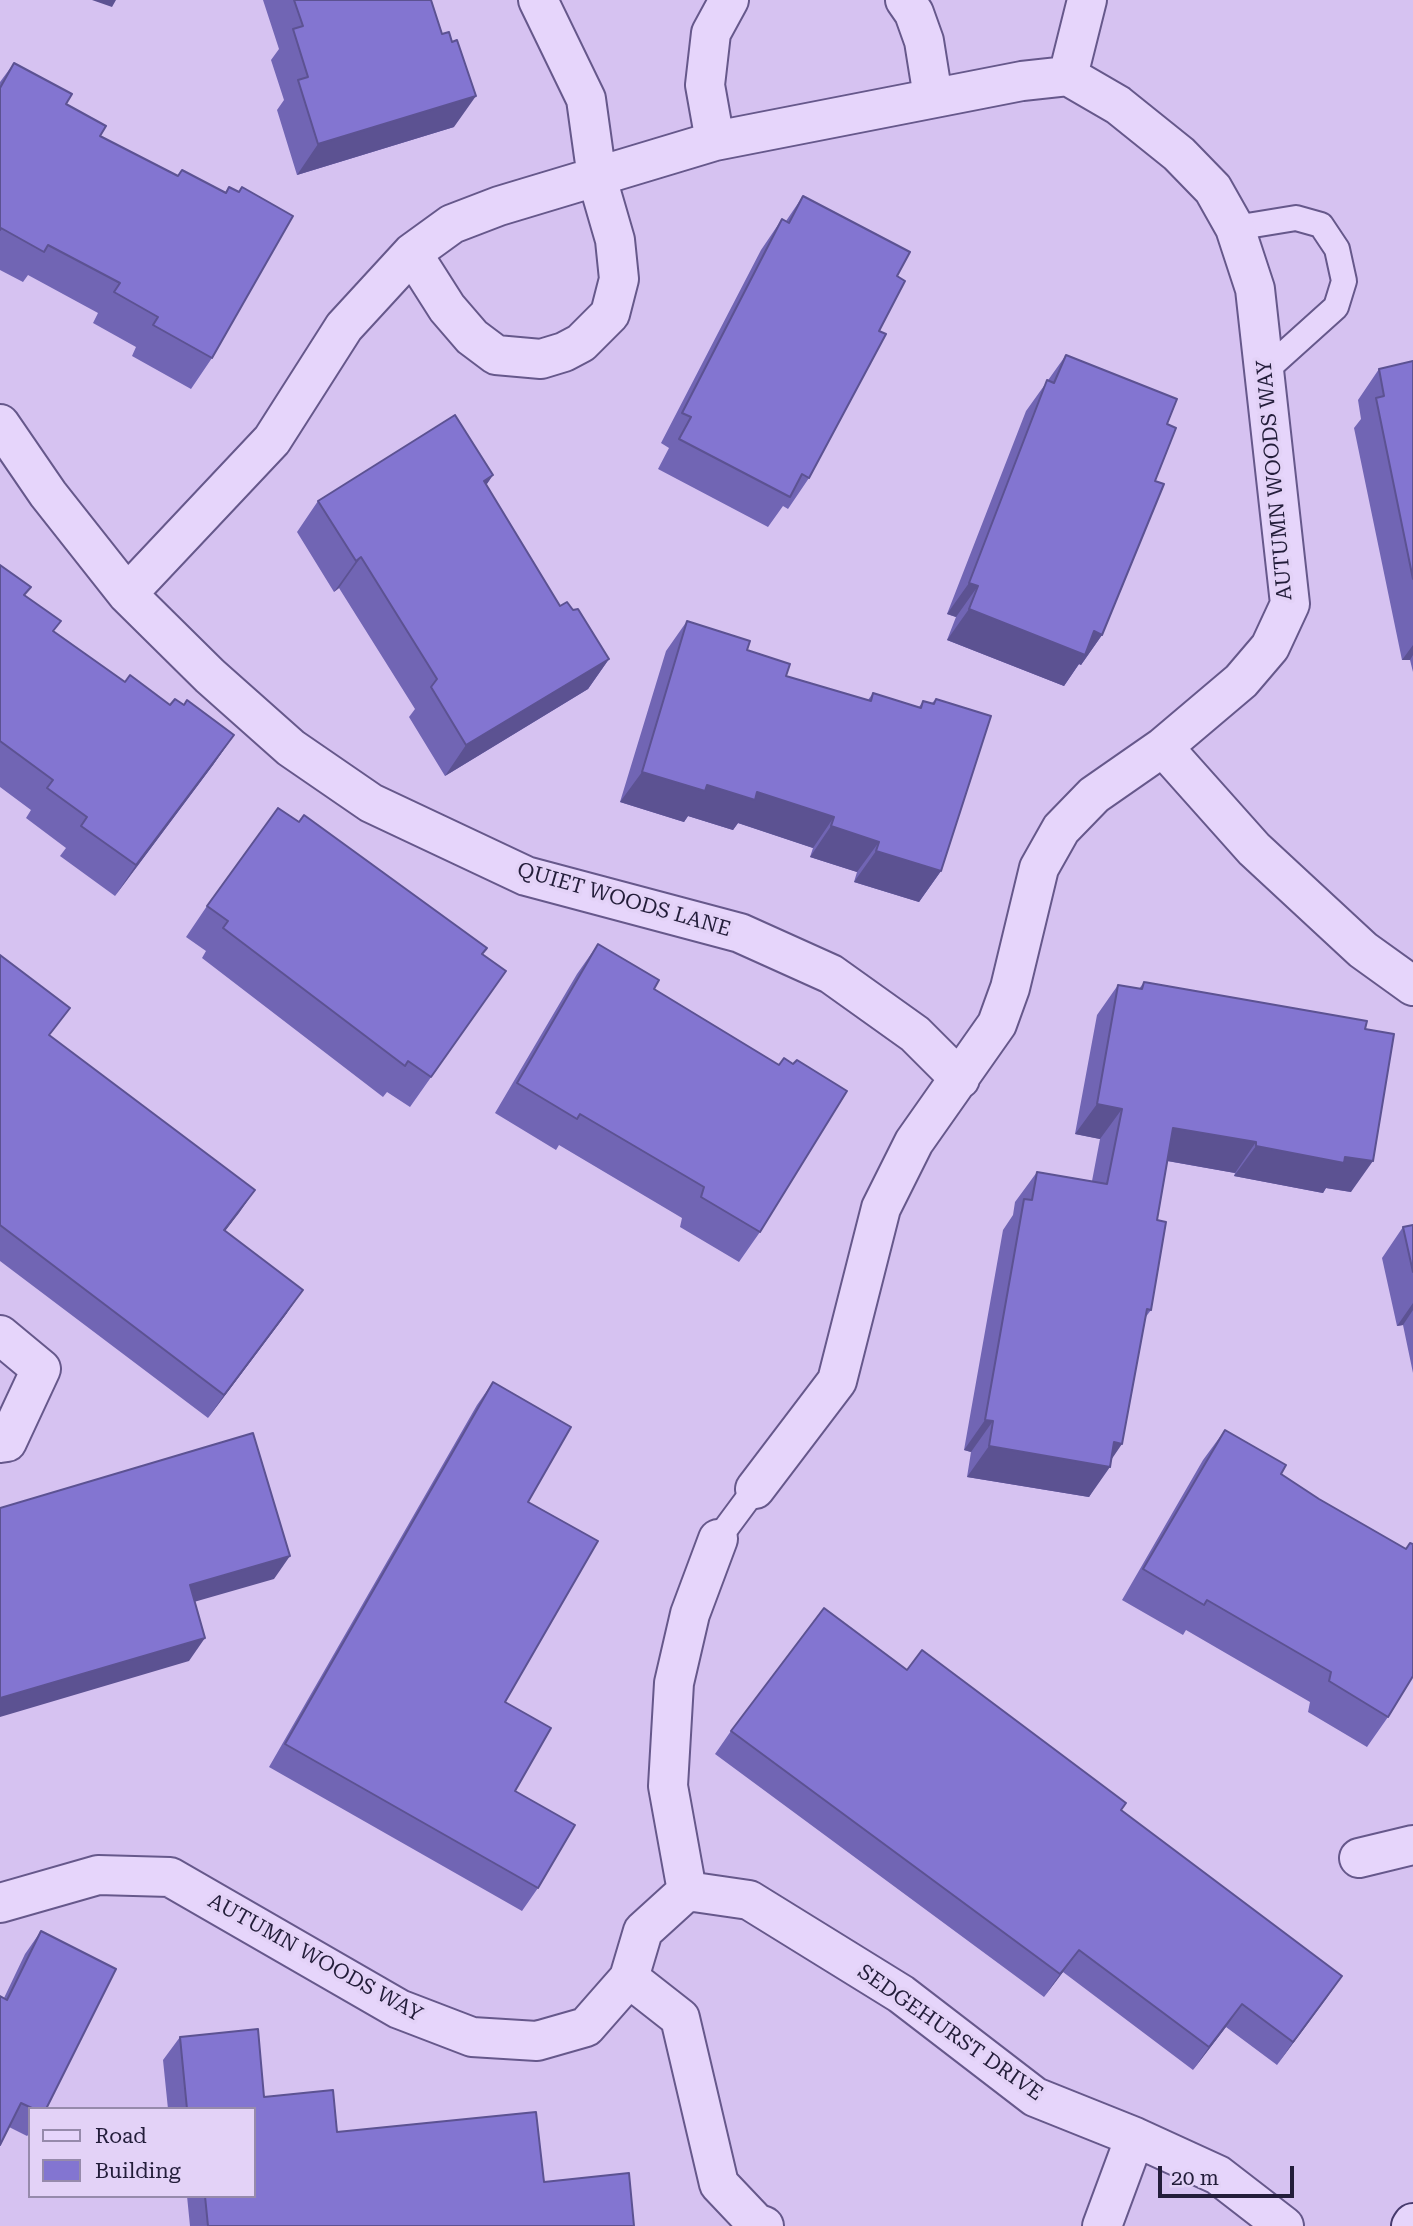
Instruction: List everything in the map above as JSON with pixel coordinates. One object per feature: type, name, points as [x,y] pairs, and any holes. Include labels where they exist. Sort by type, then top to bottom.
[{"type":"street","points":[[411,253],[447,308],[472,337],[496,355],[541,359],[564,352],[581,343],[610,314],[619,279],[615,240],[597,178],[586,99],[538,0]]},
{"type":"street","points":[[716,141],[705,85],[711,33],[729,0]]},
{"type":"street","points":[[905,0],[914,13],[924,41],[933,97]]},
{"type":"street","points":[[127,594],[272,440],[344,327],[411,253],[452,224],[499,206],[716,141],[933,97],[1022,81],[1068,76],[1087,0]]},
{"type":"street","name":"AUTUMN WOODS WAY","points":[[755,1489],[837,1381],[881,1208],[914,1142],[998,1024],[1010,988],[1039,868],[1061,829],[1094,795],[1163,747],[1241,681],[1270,647],[1290,604],[1255,289],[1235,228],[1213,190],[1179,153],[1118,104],[1068,76]]},
{"type":"street","name":"QUIET WOODS LANE","points":[[2,431],[127,594],[210,676],[291,748],[371,803],[448,842],[526,876],[740,933],[831,974],[915,1034],[960,1079]]},
{"type":"street","points":[[1163,747],[1254,849],[1363,950],[1413,986]]},
{"type":"street","points":[[0,1335],[41,1369],[7,1442],[0,1443]]},
{"type":"street","name":"AUTUMN WOODS WAY","points":[[0,1903],[98,1875],[170,1877],[399,2009],[472,2037],[537,2041],[586,2027],[629,1978],[643,1931],[687,1891],[668,1786],[674,1682],[690,1614],[718,1539]]},
{"type":"street","points":[[1359,1858],[1413,1845]]},
{"type":"street","name":"SEDGEHURST DRIVE","points":[[687,1891],[749,1900],[901,1994],[1035,2097],[1135,2137],[1218,2175],[1284,2226]]},
{"type":"street","points":[[629,1978],[680,2018],[719,2184],[756,2223],[764,2226]]},
{"type":"street","points":[[1102,2226],[1135,2137]]},
{"type":"lane","points":[[1235,228],[1296,218],[1321,225],[1337,249],[1342,271],[1344,281],[1336,307],[1266,370]]},
{"type":"lane","name":"AUTUMN WOODS WAY","points":[[718,1539],[755,1489]]},
{"type":"building","points":[[294,0],[431,0],[442,34],[449,32],[452,42],[457,40],[476,96],[318,144],[298,80],[308,77],[293,29],[303,26]]},
{"type":"building","points":[[14,63],[72,94],[66,104],[106,126],[100,136],[178,176],[182,170],[226,193],[229,187],[239,192],[242,187],[293,216],[212,358],[153,325],[158,317],[114,292],[120,283],[48,245],[44,252],[1,228],[0,230],[0,88]]},
{"type":"building","points":[[803,196],[910,252],[897,276],[905,281],[879,331],[886,334],[809,478],[802,474],[790,497],[679,439],[691,417],[682,413],[782,219],[789,223]]},
{"type":"building","points":[[1066,355],[1177,399],[1167,424],[1176,428],[1155,481],[1164,484],[1102,635],[1094,631],[1085,655],[969,609],[978,586],[969,583],[1047,380],[1054,383]]},
{"type":"building","points":[[1413,361],[1413,579],[1376,398],[1384,396],[1379,369]]},
{"type":"building","points":[[455,415],[493,475],[484,481],[560,606],[567,602],[573,610],[578,609],[609,659],[466,745],[431,687],[437,679],[361,557],[356,561],[318,501]]},
{"type":"building","points":[[0,565],[31,587],[24,595],[61,621],[53,631],[125,682],[130,675],[170,705],[175,699],[184,705],[187,700],[234,735],[136,865],[81,826],[87,817],[47,788],[53,780],[0,741]]},
{"type":"building","points":[[687,621],[750,641],[747,650],[790,664],[786,676],[871,701],[873,693],[921,708],[923,701],[934,704],[936,699],[991,716],[941,871],[876,851],[879,842],[831,826],[834,817],[757,792],[755,800],[707,785],[705,791],[642,772]]},
{"type":"building","points":[[278,808],[299,822],[304,815],[487,948],[482,954],[506,971],[431,1077],[408,1061],[405,1066],[223,928],[228,921],[207,906]]},
{"type":"building","points":[[598,944],[659,980],[654,989],[779,1065],[784,1058],[793,1064],[797,1060],[847,1091],[760,1232],[701,1197],[704,1187],[580,1114],[577,1119],[517,1083]]},
{"type":"building","points":[[0,955],[70,1008],[49,1035],[255,1190],[224,1230],[303,1290],[224,1395],[0,1225]]},
{"type":"building","points":[[1144,982],[1367,1021],[1365,1029],[1394,1034],[1373,1161],[1345,1157],[1344,1163],[1256,1146],[1256,1142],[1173,1128],[1157,1220],[1166,1222],[1151,1310],[1147,1309],[1122,1444],[1114,1442],[1110,1467],[989,1446],[993,1421],[985,1420],[1024,1199],[1032,1200],[1037,1172],[1107,1184],[1122,1109],[1097,1104],[1118,985],[1142,989]]},
{"type":"building","points":[[1413,1225],[1413,1272],[1403,1227]]},
{"type":"building","points":[[493,1382],[571,1427],[528,1502],[598,1541],[505,1702],[551,1728],[515,1791],[575,1825],[538,1888],[285,1744]]},
{"type":"building","points":[[1225,1430],[1286,1465],[1281,1474],[1319,1499],[1406,1549],[1410,1543],[1413,1544],[1413,1676],[1388,1717],[1329,1681],[1331,1672],[1207,1600],[1204,1605],[1143,1569]]},
{"type":"building","points":[[253,1433],[290,1556],[190,1585],[205,1638],[0,1698],[0,1508]]},
{"type":"building","points":[[824,1608],[907,1670],[922,1650],[1126,1803],[1121,1810],[1342,1976],[1293,2042],[1242,2004],[1209,2047],[1079,1950],[1060,1974],[731,1731]]},
{"type":"building","points":[[41,1931],[116,1969],[47,2107],[30,2107],[21,2103],[0,2145],[0,1996],[7,2000]]},
{"type":"building","points":[[258,2029],[264,2097],[333,2090],[337,2132],[536,2112],[544,2182],[629,2173],[634,2226],[208,2226],[205,2198],[256,2198],[256,2107],[187,2107],[180,2037]]}]
